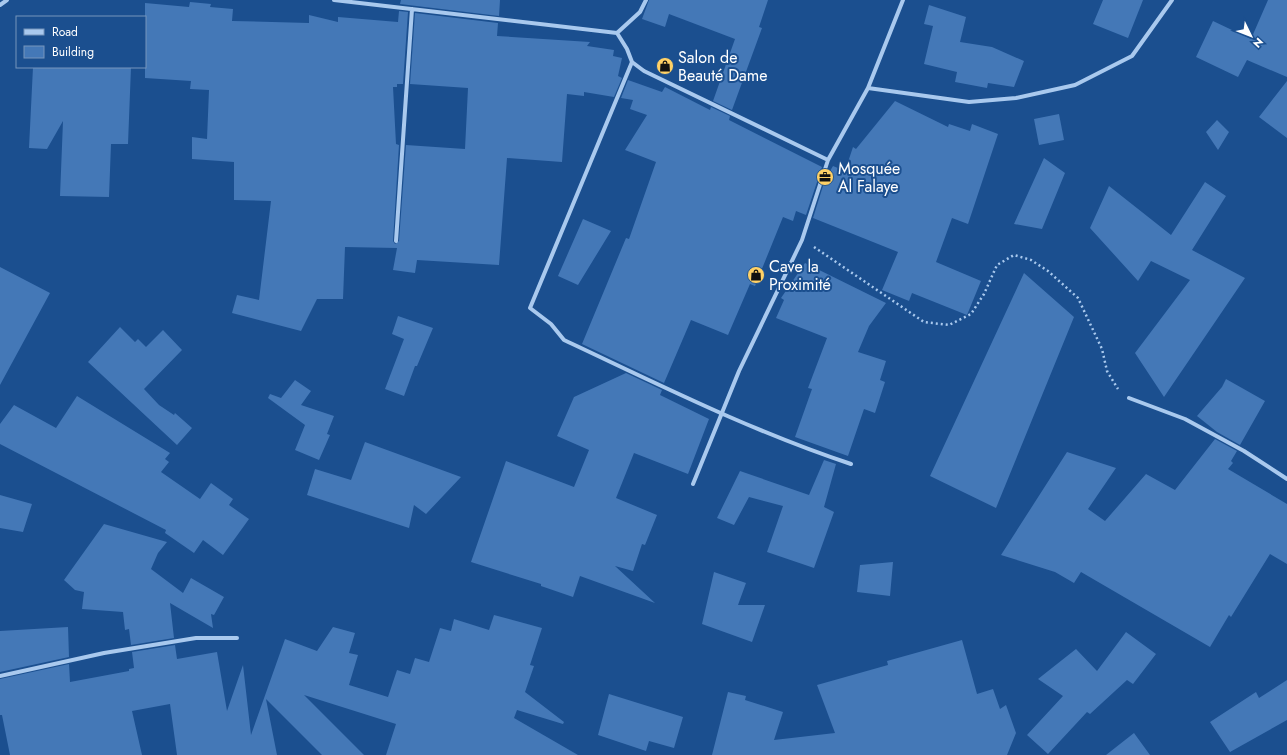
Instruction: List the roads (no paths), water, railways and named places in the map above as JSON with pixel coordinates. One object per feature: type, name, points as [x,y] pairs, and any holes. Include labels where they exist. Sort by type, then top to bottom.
[{"type":"street","points":[[0,5],[7,0]]},
{"type":"street","points":[[334,0],[616,33],[640,12],[646,0]]},
{"type":"street","points":[[693,484],[739,371],[802,240],[828,160],[868,88],[903,0]]},
{"type":"street","points":[[868,88],[969,102],[1016,98],[1075,85],[1132,56],[1172,0]]},
{"type":"street","points":[[396,241],[412,9]]},
{"type":"street","points":[[616,33],[627,49],[632,62],[644,71],[828,160]]},
{"type":"street","points":[[632,62],[530,308],[551,324],[564,340],[722,414],[808,450],[851,464]]},
{"type":"street","points":[[1129,398],[1185,419],[1244,451],[1287,479]]},
{"type":"street","points":[[0,676],[104,653],[196,638],[237,638]]},
{"type":"place","name":"Salon de Beauté Dame","points":[[665,66]]},
{"type":"place","name":"Mosquée Al Falaye","points":[[825,177]]},
{"type":"place","name":"Cave la Proximité","points":[[756,275]]}]
